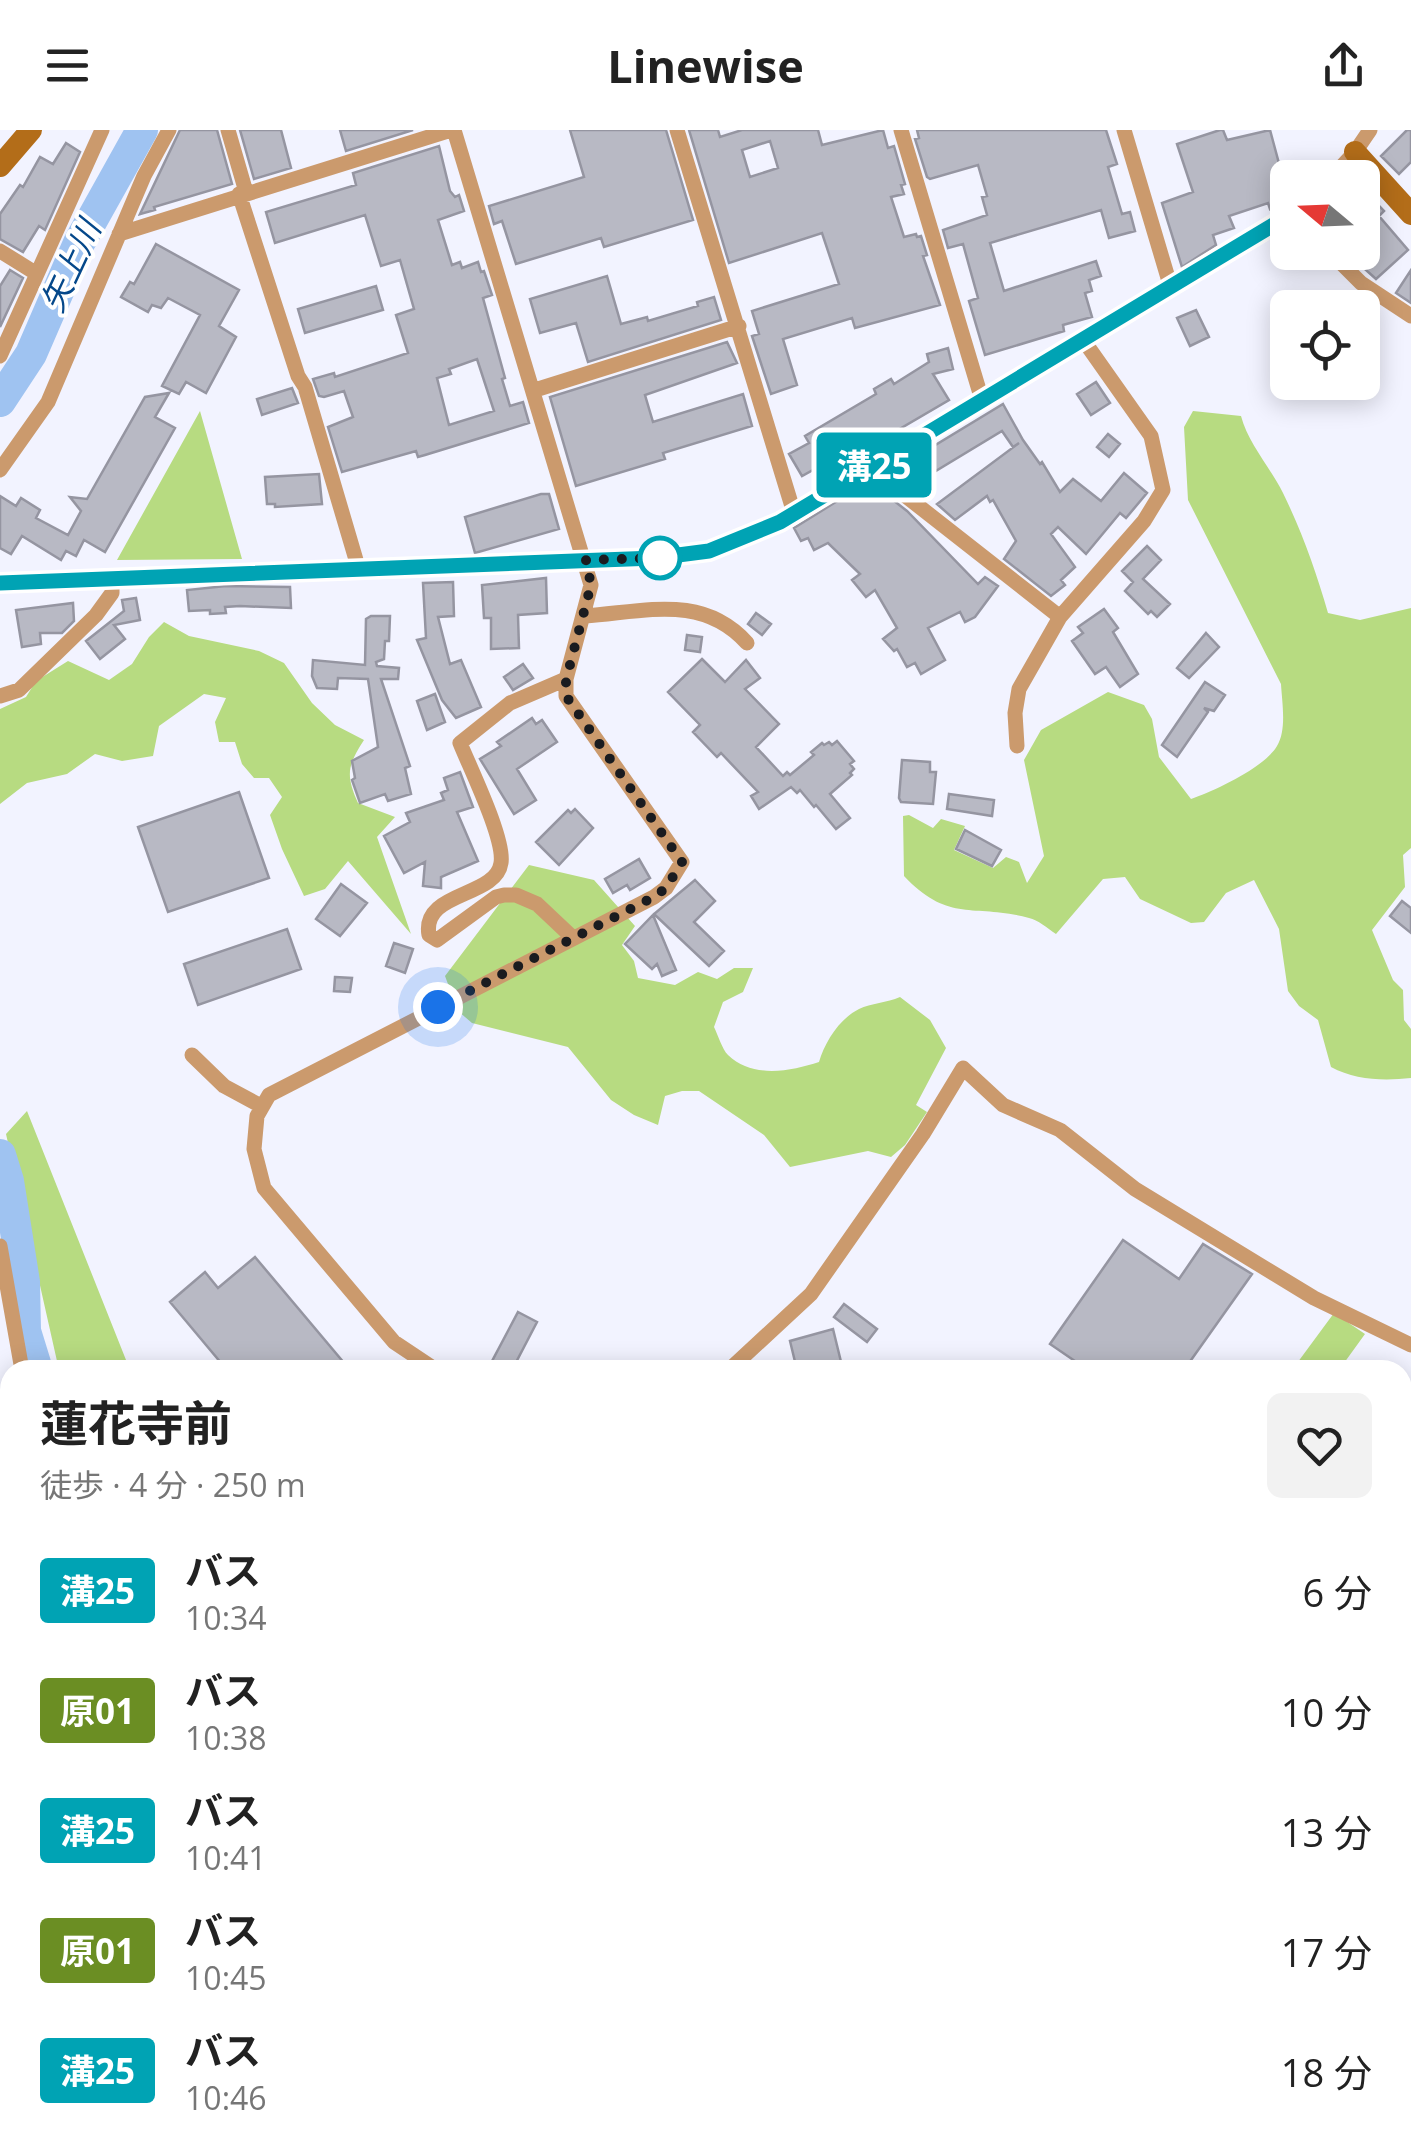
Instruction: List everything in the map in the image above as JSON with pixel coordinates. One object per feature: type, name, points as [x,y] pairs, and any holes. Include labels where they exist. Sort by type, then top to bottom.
[{"type":"street","points":[[0,166],[31,130]]},
{"type":"street","points":[[0,356],[102,130]]},
{"type":"street","points":[[0,470],[48,402],[144,176],[169,130]]},
{"type":"street","points":[[228,130],[243,193],[298,376],[306,387],[358,570]]},
{"type":"street","points":[[119,234],[453,130],[535,390],[591,585],[566,680],[566,696],[682,862],[666,888],[654,897],[269,1095],[261,1106],[254,1148],[264,1188],[394,1342],[421,1360]]},
{"type":"street","points":[[678,130],[794,514]]},
{"type":"street","points":[[901,130],[982,400]]},
{"type":"street","points":[[1124,130],[1171,288]]},
{"type":"street","points":[[1370,130],[1352,141],[1411,214]]},
{"type":"street","points":[[0,584],[655,558],[709,551],[755,535],[794,514],[1270,227]]},
{"type":"street","points":[[0,251],[37,274]]},
{"type":"street","points":[[1347,270],[1360,283],[1411,316]]},
{"type":"street","points":[[535,390],[739,326]]},
{"type":"street","points":[[1017,746],[1015,713],[1019,688],[1060,617],[1144,521],[1162,490],[1151,436],[1084,341]]},
{"type":"street","points":[[870,468],[1060,617]]},
{"type":"street","points":[[0,696],[19,690],[96,615],[112,594],[112,578]]},
{"type":"street","points":[[585,616],[680,608],[725,624],[748,642]]},
{"type":"street","points":[[566,680],[510,703],[460,743],[486,806],[502,862],[496,876],[432,912],[427,924],[429,935],[437,940],[496,897],[516,895],[537,904],[572,937]]},
{"type":"street","points":[[192,1055],[224,1086],[261,1106]]},
{"type":"street","points":[[741,1360],[810,1294],[923,1134],[963,1068],[1004,1106],[1060,1130],[1135,1189],[1314,1298],[1411,1345]]},
{"type":"street","points":[[0,1246],[20,1360]]},
{"type":"green space","points":[[200,411],[242,559],[117,560]]},
{"type":"green space","points":[[1193,411],[1241,416],[1290,508],[1328,613],[1360,620],[1411,608],[1411,848],[1403,855],[1405,887],[1372,930],[1393,980],[1403,990],[1404,1020],[1411,1029],[1411,1078],[1370,1078],[1331,1067],[1318,1020],[1299,1006],[1288,991],[1279,929],[1254,880],[1226,893],[1204,922],[1191,923],[1140,899],[1125,877],[1103,879],[1056,934],[1029,918],[935,901],[904,876],[903,816],[909,815],[933,828],[941,819],[965,826],[954,850],[993,868],[1006,857],[1019,862],[1027,883],[1044,856],[1024,760],[1041,730],[1108,692],[1144,705],[1152,719],[1159,757],[1191,799],[1250,770],[1277,746],[1283,724],[1281,684],[1188,500],[1184,427]]},
{"type":"green space","points":[[164,622],[189,636],[259,651],[284,663],[312,703],[335,725],[364,740],[354,756],[351,784],[358,803],[395,817],[377,837],[411,934],[348,861],[325,889],[304,896],[270,815],[282,797],[269,778],[254,778],[242,764],[235,742],[219,742],[215,722],[226,698],[204,694],[159,726],[153,756],[122,761],[95,754],[67,774],[27,783],[0,804],[0,709],[26,697],[36,681],[68,661],[109,680],[132,664]]},
{"type":"green space","points":[[529,865],[594,880],[635,926],[622,945],[634,961],[638,978],[675,985],[698,972],[717,979],[734,968],[753,968],[743,992],[723,1002],[714,1027],[728,1055],[749,1067],[772,1071],[819,1062],[834,1032],[852,1013],[900,997],[930,1020],[946,1048],[916,1105],[927,1112],[905,1145],[891,1157],[868,1151],[790,1167],[764,1135],[699,1091],[665,1096],[658,1125],[611,1100],[568,1047],[472,1023],[458,1011],[445,976]]},
{"type":"green space","points":[[27,1111],[126,1360],[57,1360],[6,1134]]},
{"type":"green space","points":[[1334,1313],[1365,1334],[1346,1360],[1299,1360]]},
{"type":"building","points":[[180,130],[217,130],[232,184],[140,214]]},
{"type":"building","points":[[240,130],[281,130],[291,168],[254,179]]},
{"type":"building","points":[[340,130],[413,130],[346,151]]},
{"type":"building","points":[[570,130],[666,130],[693,220],[604,247],[601,238],[516,264],[502,221],[494,224],[489,206],[584,177]]},
{"type":"building","points":[[689,130],[718,130],[720,137],[742,130],[818,130],[822,145],[883,130],[888,148],[894,146],[905,184],[901,185],[904,194],[891,197],[904,237],[921,236],[927,255],[923,256],[940,305],[855,328],[852,318],[783,339],[797,385],[771,394],[752,336],[759,334],[752,311],[839,284],[822,233],[729,263]],"holes":[[[770,141],[778,168],[750,177],[742,150]]]},
{"type":"building","points":[[917,130],[1106,130],[1117,164],[1108,167],[1122,214],[1130,212],[1135,231],[1109,238],[1101,210],[990,243],[1004,291],[1096,261],[1101,276],[1089,280],[1092,291],[1085,293],[1092,317],[1063,325],[1064,331],[985,355],[969,301],[978,298],[963,244],[948,248],[943,230],[987,215],[982,197],[987,196],[978,165],[930,179],[915,139],[919,138]]},
{"type":"building","points":[[1220,130],[1227,140],[1270,130],[1278,160],[1270,160],[1270,209],[1268,203],[1229,216],[1234,228],[1213,235],[1216,245],[1182,267],[1162,203],[1193,192],[1177,144]]},
{"type":"building","points":[[1411,130],[1411,162],[1399,174],[1381,156]]},
{"type":"building","points":[[66,143],[80,152],[45,230],[39,226],[23,252],[0,239],[0,214],[20,185],[23,187],[40,157],[53,164]]},
{"type":"building","points":[[439,146],[450,191],[455,197],[459,195],[464,211],[438,220],[452,265],[460,262],[462,268],[478,262],[481,272],[484,271],[492,295],[483,298],[505,378],[502,379],[510,406],[523,402],[529,423],[418,457],[416,451],[342,472],[328,427],[353,417],[344,391],[319,396],[313,379],[334,373],[335,377],[408,353],[396,315],[414,309],[400,260],[381,266],[365,215],[275,243],[266,212],[356,185],[353,173]],"holes":[[[477,359],[494,411],[449,425],[437,378]]]},
{"type":"building","points":[[1380,217],[1408,250],[1376,279],[1366,270],[1380,270]]},
{"type":"building","points":[[156,244],[239,290],[219,326],[236,337],[206,393],[186,382],[179,394],[162,386],[200,315],[168,298],[161,308],[152,305],[148,312],[121,297],[130,282],[134,284]]},
{"type":"building","points":[[10,270],[23,278],[0,327],[0,286]]},
{"type":"building","points":[[1411,270],[1411,303],[1396,293]]},
{"type":"building","points":[[607,276],[621,324],[647,317],[648,321],[714,297],[721,320],[588,362],[576,323],[540,333],[530,299]]},
{"type":"building","points":[[376,286],[383,310],[305,333],[298,309]]},
{"type":"building","points":[[1196,310],[1209,337],[1190,346],[1177,318]]},
{"type":"building","points":[[727,342],[737,363],[645,395],[653,422],[743,394],[752,426],[663,453],[665,459],[576,486],[550,397]]},
{"type":"building","points":[[948,348],[953,369],[933,374],[949,400],[826,472],[822,465],[802,476],[789,454],[809,443],[805,436],[876,394],[874,389],[891,379],[894,384],[929,362],[927,354]]},
{"type":"building","points":[[1096,382],[1110,403],[1091,415],[1077,394]]},
{"type":"building","points":[[292,388],[298,403],[262,415],[257,399]]},
{"type":"building","points":[[169,393],[155,417],[175,428],[105,552],[84,540],[76,556],[66,551],[61,560],[22,536],[11,554],[0,548],[0,496],[16,506],[21,498],[40,510],[36,518],[68,535],[81,511],[70,497],[87,499],[145,397]]},
{"type":"building","points":[[1003,404],[1060,492],[1073,479],[1101,501],[1124,473],[1147,493],[1126,518],[1120,513],[1086,554],[1058,527],[1051,534],[1075,567],[1061,580],[1065,585],[1051,596],[1004,559],[1016,541],[993,500],[990,502],[987,496],[955,520],[937,504],[1019,443],[1013,447],[1002,431],[911,486],[898,476],[904,471],[901,466]]},
{"type":"building","points":[[1108,434],[1120,444],[1109,457],[1097,447]]},
{"type":"building","points":[[319,474],[322,504],[267,504],[265,477]]},
{"type":"building","points":[[870,482],[907,511],[978,584],[985,577],[998,586],[975,617],[965,622],[960,612],[928,628],[945,660],[921,674],[915,663],[907,667],[897,649],[894,651],[883,639],[897,628],[875,590],[866,597],[852,580],[860,574],[828,543],[814,550],[808,538],[801,541],[794,528],[855,490],[858,493]]},
{"type":"building","points":[[549,494],[559,529],[475,553],[465,517]]},
{"type":"building","points":[[1147,546],[1161,560],[1143,579],[1170,604],[1157,617],[1151,611],[1148,614],[1125,591],[1133,582],[1122,571]]},
{"type":"building","points":[[546,578],[547,613],[518,615],[519,648],[491,649],[491,618],[484,618],[482,585]]},
{"type":"building","points":[[453,582],[454,616],[438,617],[450,664],[461,660],[481,707],[456,718],[442,700],[417,640],[426,638],[423,583]]},
{"type":"building","points":[[290,587],[291,608],[225,607],[226,613],[210,614],[210,610],[189,611],[187,590]]},
{"type":"building","points":[[136,598],[140,620],[114,625],[125,639],[100,659],[86,641],[124,611],[122,600]]},
{"type":"building","points":[[73,603],[74,621],[62,633],[40,633],[41,644],[22,647],[16,610]]},
{"type":"building","points":[[1104,609],[1118,628],[1113,632],[1138,674],[1120,687],[1106,667],[1095,674],[1072,641],[1083,633],[1078,627]]},
{"type":"building","points":[[756,613],[771,624],[762,635],[748,624]]},
{"type":"building","points":[[390,616],[384,659],[376,662],[377,666],[399,668],[398,679],[381,679],[410,766],[405,768],[411,794],[388,801],[385,794],[360,803],[352,780],[352,761],[378,747],[368,679],[338,678],[337,689],[317,688],[312,676],[313,660],[365,665],[366,619]]},
{"type":"building","points":[[1206,633],[1219,647],[1189,678],[1177,668]]},
{"type":"building","points":[[687,635],[702,637],[700,652],[685,650]]},
{"type":"building","points":[[702,659],[725,682],[746,660],[760,678],[745,689],[779,724],[756,747],[783,776],[787,772],[790,775],[814,755],[811,752],[822,743],[832,745],[837,741],[854,761],[850,764],[854,769],[830,794],[850,818],[836,829],[800,790],[797,793],[791,787],[759,809],[751,796],[758,792],[721,753],[717,757],[693,732],[700,725],[668,692]]},
{"type":"building","points":[[523,664],[533,678],[513,690],[504,677]]},
{"type":"building","points":[[1205,682],[1225,695],[1214,711],[1204,708],[1208,712],[1177,757],[1162,745]]},
{"type":"building","points":[[435,694],[445,722],[427,730],[417,701]]},
{"type":"building","points":[[532,718],[536,724],[542,720],[557,742],[517,769],[536,800],[514,814],[480,759]]},
{"type":"building","points":[[902,760],[930,762],[930,772],[936,772],[933,804],[901,802]]},
{"type":"building","points":[[460,772],[473,807],[457,812],[478,861],[441,877],[441,888],[423,886],[425,862],[404,873],[384,836],[410,822],[406,813],[444,800],[441,793],[448,790],[444,778]]},
{"type":"building","points":[[239,792],[269,878],[168,912],[138,827]]},
{"type":"building","points":[[949,794],[994,800],[992,816],[947,809]]},
{"type":"building","points":[[575,809],[593,828],[559,865],[536,842],[568,810],[571,813]]},
{"type":"building","points":[[965,830],[1001,850],[992,866],[956,849]]},
{"type":"building","points":[[639,859],[650,878],[630,890],[627,885],[613,893],[605,879]]},
{"type":"building","points":[[695,880],[715,901],[694,922],[724,951],[709,966],[654,914]]},
{"type":"building","points":[[341,884],[367,903],[340,936],[316,919]]},
{"type":"building","points":[[1402,901],[1411,908],[1411,933],[1390,916]]},
{"type":"building","points":[[653,915],[676,970],[662,976],[657,964],[652,969],[625,944]]},
{"type":"building","points":[[287,929],[301,969],[198,1005],[184,964]]},
{"type":"building","points":[[394,943],[413,949],[405,973],[386,966]]},
{"type":"building","points":[[335,977],[352,978],[350,992],[334,991]]},
{"type":"building","points":[[1123,1240],[1179,1279],[1203,1244],[1252,1274],[1191,1360],[1073,1360],[1050,1344]]},
{"type":"building","points":[[255,1257],[342,1360],[219,1360],[170,1302],[205,1272],[218,1288]]},
{"type":"building","points":[[844,1304],[877,1329],[867,1342],[834,1317]]},
{"type":"building","points":[[518,1312],[537,1322],[517,1360],[493,1360]]},
{"type":"building","points":[[833,1329],[841,1360],[795,1360],[790,1341]]},
{"type":"waterway","name":"矢上川","points":[[0,401],[31,354],[79,243],[142,130]]},
{"type":"waterway","points":[[0,1155],[8,1181],[24,1282],[25,1331],[34,1360]]},
{"type":"bus line","name":"溝25","points":[[0,583],[655,558],[709,551],[780,522],[1270,227]]},
{"type":"route","points":[[438,1007],[654,897],[666,888],[682,862],[566,696],[566,680],[591,585],[586,560],[660,558]]}]
